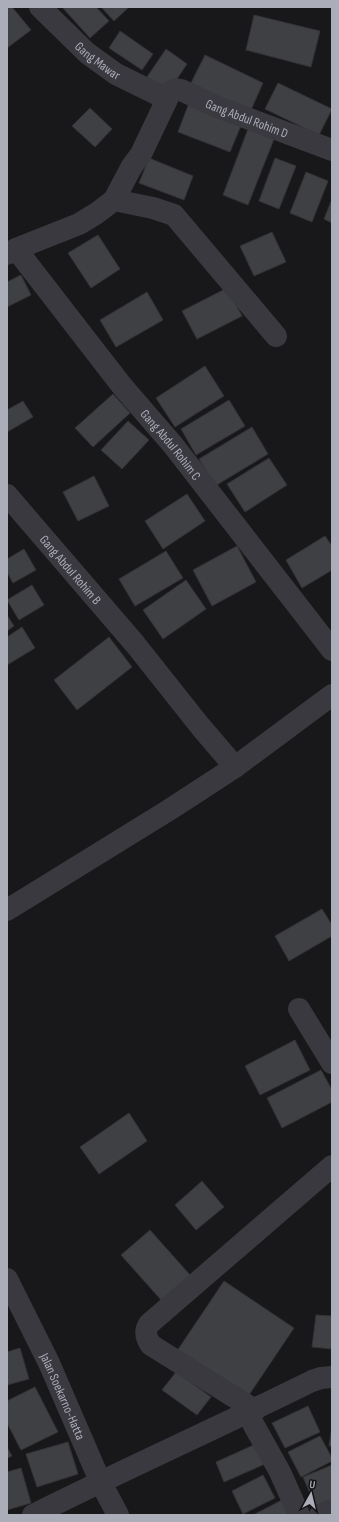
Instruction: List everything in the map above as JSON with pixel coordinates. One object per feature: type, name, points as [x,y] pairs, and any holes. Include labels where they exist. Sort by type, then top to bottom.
[{"type":"street","name":"Gang Mawar","points":[[40,7],[87,53],[110,70],[167,99]]},
{"type":"street","name":"Gang Abdul Rohim D","points":[[167,99],[171,91],[174,89],[181,90],[215,106],[332,150]]},
{"type":"street","points":[[11,252],[79,224],[114,200],[132,166],[141,154],[167,99]]},
{"type":"street","points":[[114,200],[153,208],[174,215],[276,336]]},
{"type":"street","name":"Gang Abdul Rohim C","points":[[11,252],[122,386],[173,444],[332,650]]},
{"type":"street","name":"Gang Abdul Rohim B","points":[[7,495],[135,644],[200,726],[235,767]]},
{"type":"street","points":[[7,910],[169,810],[235,767],[332,695]]},
{"type":"street","points":[[299,1008],[332,1063]]},
{"type":"street","points":[[299,1515],[251,1411],[151,1345],[146,1338],[146,1328],[332,1166]]},
{"type":"street","name":"Jalan Soekarno-Hatta","points":[[7,1279],[49,1363],[100,1481],[118,1515]]},
{"type":"street","points":[[33,1515],[100,1481],[312,1381],[332,1377]]},
{"type":"street","points":[[320,1515],[332,1510]]},
{"type":"building","points":[[7,7],[12,7],[31,30],[7,48]]},
{"type":"building","points":[[62,7],[96,7],[109,21],[90,38]]},
{"type":"building","points":[[101,7],[129,7],[114,21]]},
{"type":"building","points":[[254,15],[320,31],[311,67],[246,50]]},
{"type":"building","points":[[120,31],[153,54],[142,70],[109,48]]},
{"type":"building","points":[[166,49],[187,64],[168,92],[147,77]]},
{"type":"building","points":[[205,55],[263,83],[250,112],[191,83]]},
{"type":"building","points":[[278,83],[332,109],[319,135],[265,109]]},
{"type":"building","points":[[189,103],[242,123],[230,152],[178,132]]},
{"type":"building","points":[[90,108],[112,129],[95,147],[72,126]]},
{"type":"building","points":[[248,129],[274,139],[248,205],[223,195]]},
{"type":"building","points":[[149,158],[193,176],[184,200],[139,183]]},
{"type":"building","points":[[275,158],[296,166],[279,209],[259,201]]},
{"type":"building","points":[[306,172],[328,181],[312,222],[290,213]]},
{"type":"building","points":[[332,199],[332,223],[324,219]]},
{"type":"building","points":[[272,232],[286,262],[254,276],[240,246]]},
{"type":"building","points":[[98,235],[120,269],[91,288],[68,253]]},
{"type":"building","points":[[21,275],[31,295],[7,307],[7,282]]},
{"type":"building","points":[[227,288],[242,316],[197,339],[182,311]]},
{"type":"building","points":[[147,292],[163,320],[116,347],[100,320]]},
{"type":"building","points":[[205,366],[224,396],[175,427],[156,398]]},
{"type":"building","points":[[113,394],[130,413],[93,447],[75,428]]},
{"type":"building","points":[[229,400],[245,426],[196,455],[181,429]]},
{"type":"building","points":[[23,401],[33,417],[7,432],[7,410]]},
{"type":"building","points":[[128,421],[149,440],[122,469],[101,450]]},
{"type":"building","points":[[252,427],[268,454],[215,486],[199,459]]},
{"type":"building","points":[[269,458],[287,485],[245,512],[227,484]]},
{"type":"building","points":[[94,476],[109,506],[78,521],[63,492]]},
{"type":"building","points":[[187,494],[205,521],[163,549],[145,521]]},
{"type":"building","points":[[325,536],[332,546],[332,570],[302,588],[286,560]]},
{"type":"building","points":[[237,546],[256,582],[212,606],[193,570]]},
{"type":"building","points":[[24,549],[36,570],[13,583],[7,572],[7,559]]},
{"type":"building","points":[[166,551],[183,578],[135,606],[119,579]]},
{"type":"building","points":[[186,580],[206,609],[163,639],[143,610]]},
{"type":"building","points":[[32,585],[44,605],[19,620],[7,600]]},
{"type":"building","points":[[7,615],[14,626],[7,631]]},
{"type":"building","points":[[22,627],[35,648],[7,665],[7,637]]},
{"type":"building","points":[[109,637],[132,667],[77,710],[54,680]]},
{"type":"building","points":[[322,909],[332,925],[332,936],[289,961],[275,936]]},
{"type":"building","points":[[295,1040],[310,1070],[260,1095],[245,1066]]},
{"type":"building","points":[[321,1070],[332,1090],[332,1102],[282,1128],[267,1098]]},
{"type":"building","points":[[129,1113],[147,1141],[99,1174],[80,1147]]},
{"type":"building","points":[[202,1181],[224,1207],[196,1230],[175,1205]]},
{"type":"building","points":[[150,1230],[191,1276],[162,1301],[121,1255]]},
{"type":"building","points":[[224,1281],[294,1328],[247,1398],[177,1351]]},
{"type":"building","points":[[316,1315],[332,1316],[332,1349],[312,1347]]},
{"type":"building","points":[[20,1348],[29,1379],[7,1385],[7,1352]]},
{"type":"building","points":[[176,1372],[211,1397],[197,1415],[162,1390]]},
{"type":"building","points":[[35,1387],[58,1432],[21,1450],[7,1423],[7,1401]]},
{"type":"building","points":[[308,1406],[320,1432],[285,1448],[272,1423]]},
{"type":"building","points":[[332,1427],[332,1446],[329,1446]]},
{"type":"building","points":[[320,1436],[332,1458],[332,1461],[301,1477],[288,1452]]},
{"type":"building","points":[[68,1442],[78,1474],[37,1487],[26,1454]]},
{"type":"building","points":[[256,1444],[265,1464],[224,1482],[216,1462]]},
{"type":"building","points":[[7,1447],[12,1456],[7,1458]]},
{"type":"building","points":[[332,1465],[332,1506],[318,1512],[303,1477]]},
{"type":"building","points":[[21,1468],[31,1503],[7,1510],[7,1472]]},
{"type":"building","points":[[263,1475],[275,1498],[243,1514],[232,1491]]},
{"type":"building","points":[[282,1500],[290,1515],[253,1515]]}]
